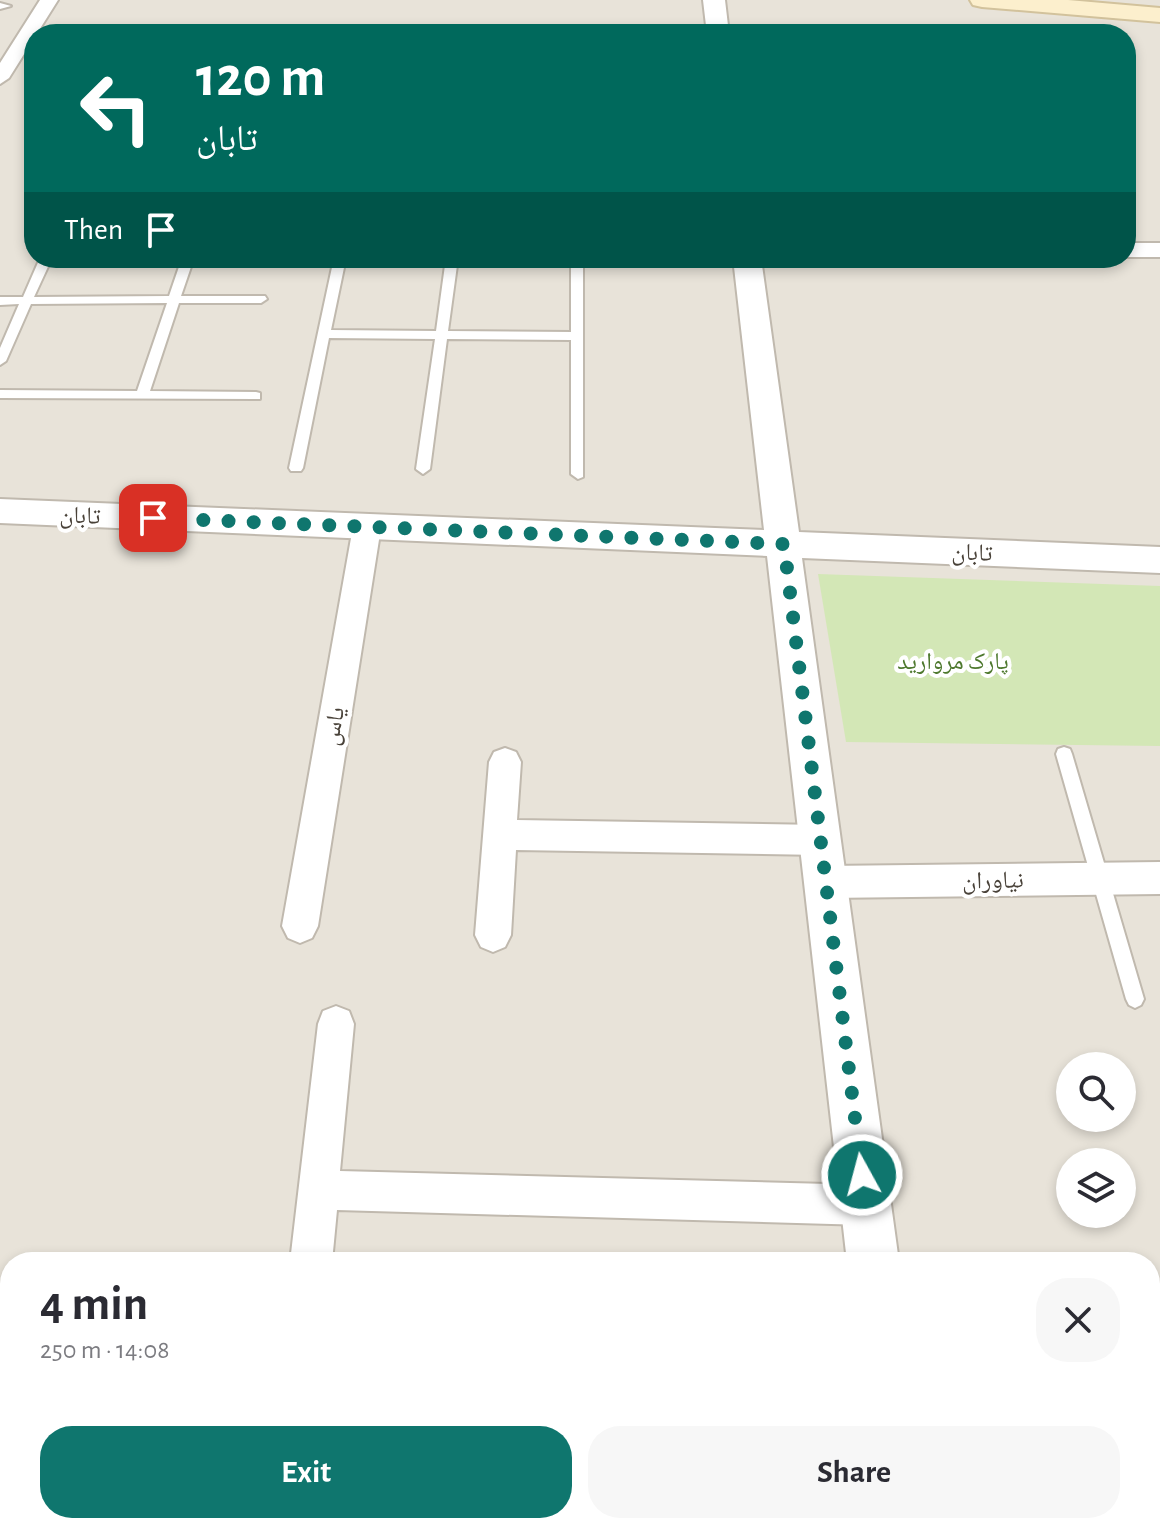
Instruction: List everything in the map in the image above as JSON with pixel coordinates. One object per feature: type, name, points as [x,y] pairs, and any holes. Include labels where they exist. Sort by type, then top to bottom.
[{"type":"main road","points":[[982,0],[1160,15]]},
{"type":"street","points":[[34,24],[49,0]]},
{"type":"street","points":[[714,0],[717,24]]},
{"type":"street","points":[[0,78],[24,40]]},
{"type":"street","points":[[1136,250],[1160,250]]},
{"type":"street","points":[[748,268],[872,1252]]},
{"type":"street","name":"تابان","points":[[0,512],[1160,560]]},
{"type":"street","name":"یاس","points":[[300,926],[367,527]]},
{"type":"street","points":[[493,935],[505,762]]},
{"type":"street","points":[[498,835],[821,840]]},
{"type":"street","name":"نیاوران","points":[[826,882],[1160,878]]},
{"type":"street","points":[[312,1252],[336,1024]]},
{"type":"street","points":[[320,1190],[866,1205]]},
{"type":"lane","points":[[0,361],[41,268]]},
{"type":"lane","points":[[142,395],[185,268]]},
{"type":"lane","points":[[296,468],[338,268]]},
{"type":"lane","points":[[423,469],[451,268]]},
{"type":"lane","points":[[577,268],[578,474]]},
{"type":"lane","points":[[0,301],[261,299]]},
{"type":"lane","points":[[324,334],[577,336]]},
{"type":"lane","points":[[0,394],[256,396]]},
{"type":"lane","points":[[1064,754],[1135,999]]},
{"type":"shaded area","points":[[0,0],[1160,0],[1160,1252],[0,1252]]},
{"type":"green space","name":"پارک مروارید","points":[[818,574],[1160,586],[1160,746],[846,742]]},
{"type":"route","points":[[153,518],[784,544],[862,1175]]}]
